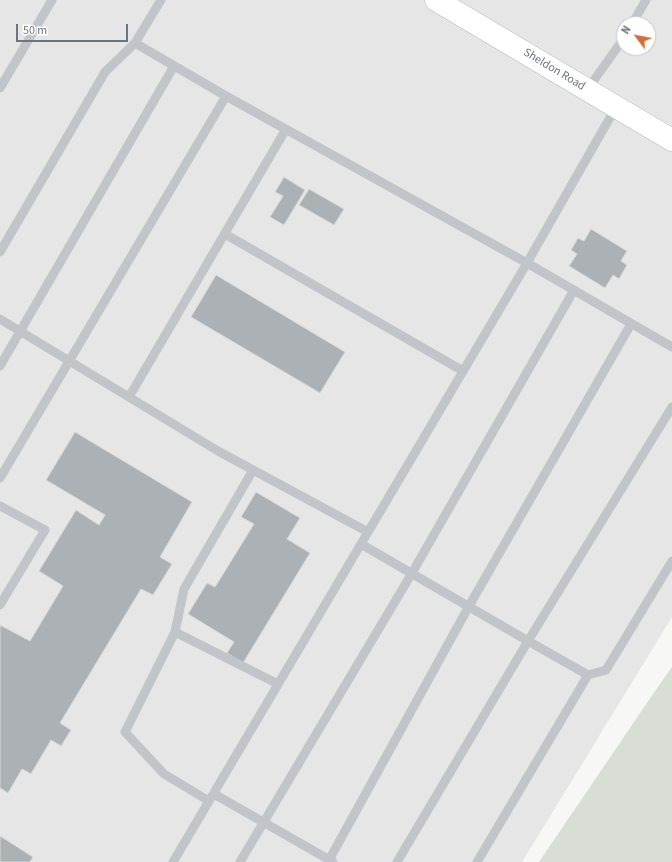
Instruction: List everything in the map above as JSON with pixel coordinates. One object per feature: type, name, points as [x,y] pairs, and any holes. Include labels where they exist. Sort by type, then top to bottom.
[{"type":"main road","name":"Sheldon Road","points":[[436,0],[672,140]]},
{"type":"lane","points":[[0,88],[52,0]]},
{"type":"lane","points":[[0,252],[105,72],[135,43],[161,0]]},
{"type":"lane","points":[[637,16],[646,0]]},
{"type":"lane","points":[[135,43],[226,96],[527,263],[672,347]]},
{"type":"lane","points":[[587,90],[616,49]]},
{"type":"lane","points":[[0,366],[174,66]]},
{"type":"lane","points":[[0,478],[226,96]]},
{"type":"lane","points":[[173,862],[527,263],[616,107]]},
{"type":"lane","points":[[129,397],[286,129]]},
{"type":"lane","points":[[224,234],[463,371]]},
{"type":"lane","points":[[240,862],[412,573],[574,290]]},
{"type":"lane","points":[[0,319],[218,451],[368,532]]},
{"type":"lane","points":[[253,470],[184,589],[175,632],[125,732],[164,774],[263,822],[330,861],[469,606],[631,324]]},
{"type":"lane","points":[[397,862],[528,641],[672,408]]},
{"type":"lane","points":[[0,506],[45,530],[0,605]]},
{"type":"lane","points":[[361,544],[588,675]]},
{"type":"lane","points":[[477,862],[588,675],[606,670],[672,561]]},
{"type":"lane","points":[[175,632],[278,684]]},
{"type":"shaded area","points":[[0,0],[672,0],[672,617],[522,862],[0,862]]},
{"type":"shaded area","points":[[672,667],[672,862],[539,862],[653,694]]},
{"type":"building","points":[[284,177],[305,190],[284,225],[270,217],[283,196],[275,192]]},
{"type":"building","points":[[309,189],[344,209],[334,225],[299,205]]},
{"type":"building","points":[[591,229],[627,251],[621,261],[627,265],[619,279],[613,275],[605,288],[569,266],[577,254],[571,250],[578,238],[584,241]]},
{"type":"building","points":[[216,275],[345,352],[320,393],[191,317]]},
{"type":"building","points":[[75,432],[192,502],[160,557],[172,564],[153,595],[141,589],[60,723],[71,730],[61,746],[51,740],[31,774],[22,769],[8,793],[0,788],[0,625],[30,641],[63,586],[39,571],[76,510],[99,525],[105,515],[46,480]]},
{"type":"building","points":[[256,492],[300,518],[287,539],[310,553],[243,663],[227,653],[234,642],[188,614],[207,583],[215,587],[254,524],[241,517]]},
{"type":"building","points":[[0,836],[33,857],[30,862],[0,862]]}]
